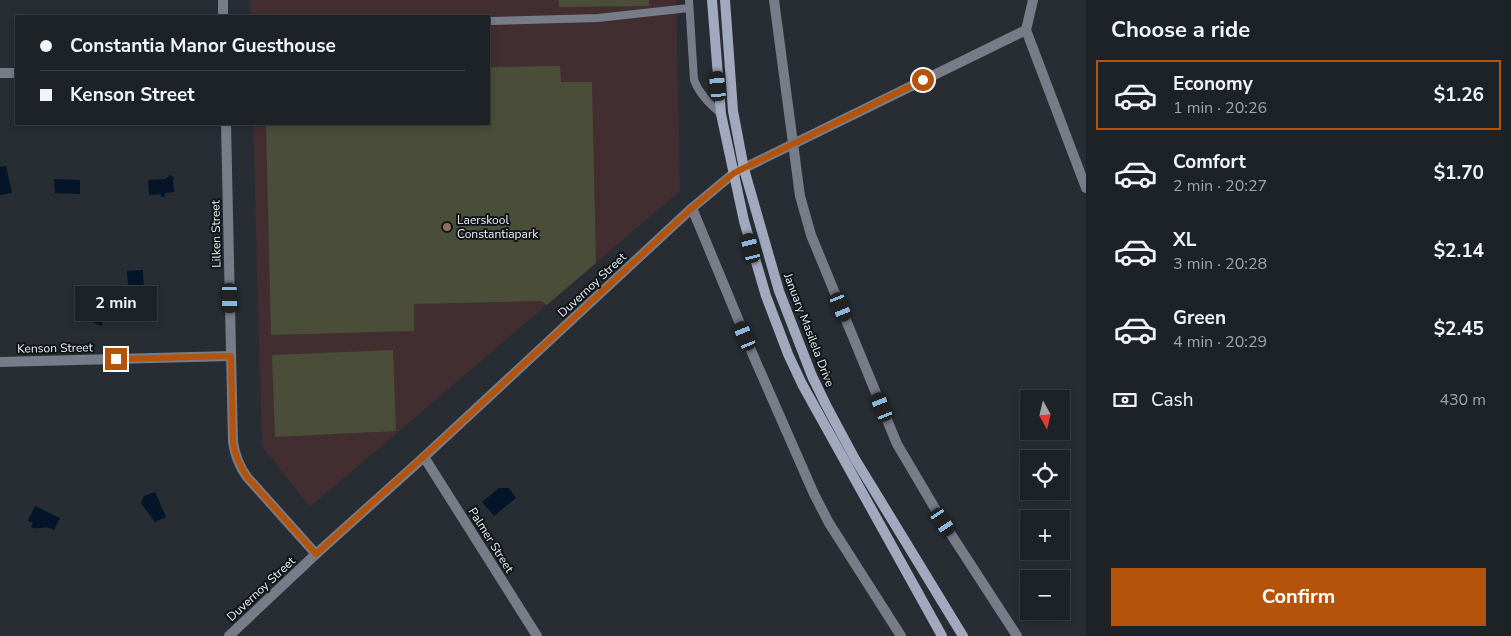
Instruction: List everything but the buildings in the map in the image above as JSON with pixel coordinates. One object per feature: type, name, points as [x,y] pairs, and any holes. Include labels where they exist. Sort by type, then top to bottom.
[{"type":"main road","name":"January Masilela Drive","points":[[712,0],[721,114],[755,262],[766,296],[788,354],[817,413],[942,636]]},
{"type":"main road","name":"January Masilela Drive","points":[[725,0],[733,111],[744,169],[778,290],[812,376],[826,405],[855,458],[962,636]]},
{"type":"street","points":[[223,0],[223,15]]},
{"type":"street","points":[[774,0],[800,196],[811,234],[897,444],[943,522],[1017,636]]},
{"type":"street","points":[[1033,0],[1026,30],[1086,188]]},
{"type":"street","name":"Duvernoy Street","points":[[229,636],[692,208],[734,173],[1026,30]]},
{"type":"street","points":[[0,74],[15,73]]},
{"type":"street","name":"Lilken Street","points":[[226,125],[233,442],[235,455],[239,466],[247,477],[316,554]]},
{"type":"street","points":[[692,208],[753,355],[814,494],[829,523],[901,636]]},
{"type":"street","name":"Kenson Street","points":[[0,362],[231,356]]},
{"type":"street","name":"Palmer Street","points":[[424,457],[538,636]]},
{"type":"lane","points":[[490,21],[598,18],[689,4],[694,80],[704,98],[721,114]]},
{"type":"shaded area","name":"Laerskool Constantiapark","points":[[250,0],[676,0],[680,191],[310,507],[262,446],[253,125],[490,125],[490,15],[251,15]]},
{"type":"green space","points":[[559,0],[649,0],[649,6],[559,7]]},
{"type":"green space","points":[[560,66],[561,82],[592,82],[596,263],[547,305],[541,301],[414,304],[414,331],[271,335],[266,125],[490,125],[490,67]]},
{"type":"green space","points":[[393,350],[396,431],[275,437],[272,355]]},
{"type":"water","points":[[6,166],[12,193],[0,195],[0,167]]},
{"type":"water","points":[[170,175],[174,178],[174,192],[165,193],[165,197],[161,197],[161,194],[149,195],[148,180],[166,179]]},
{"type":"water","points":[[54,179],[80,180],[80,194],[55,193]]},
{"type":"water","points":[[143,270],[144,297],[129,297],[127,271]]},
{"type":"water","points":[[100,297],[112,303],[101,326],[89,320]]},
{"type":"water","points":[[499,488],[509,488],[516,498],[494,516],[482,502]]},
{"type":"water","points":[[155,492],[166,517],[155,522],[141,503],[144,496]]},
{"type":"water","points":[[35,506],[60,518],[54,530],[31,527],[33,523],[28,521]]},
{"type":"place","name":"Laerskool Constantiapark","points":[[447,227]]},
{"type":"route","points":[[116,359],[231,356],[233,442],[239,466],[316,554],[424,457],[692,208],[734,173],[923,80]]}]
